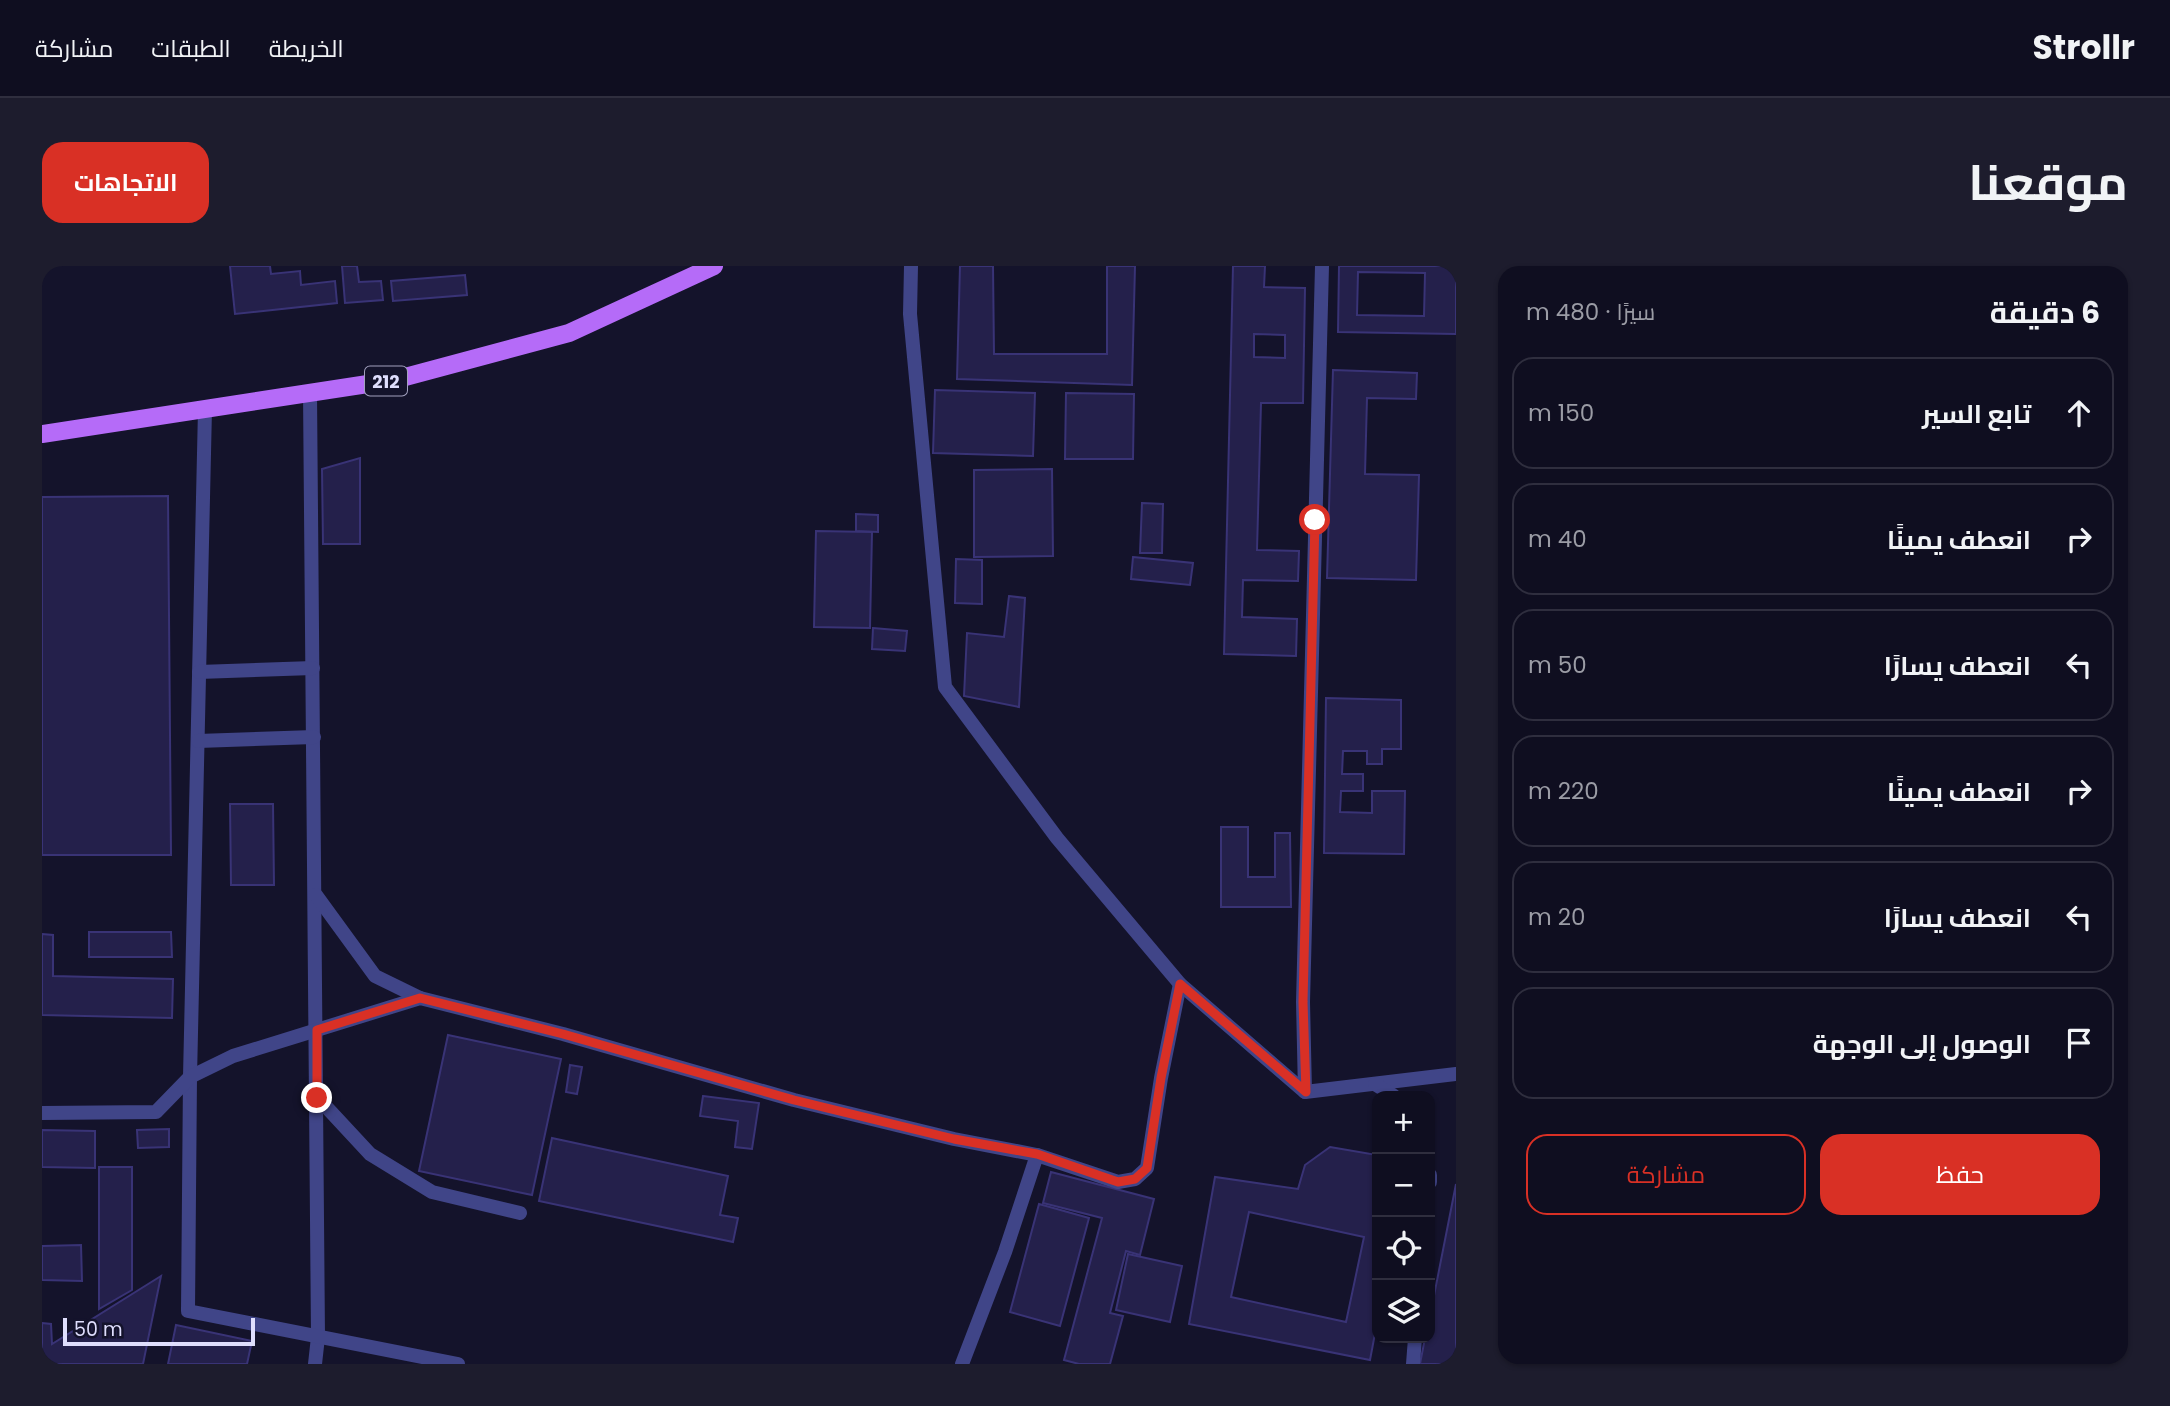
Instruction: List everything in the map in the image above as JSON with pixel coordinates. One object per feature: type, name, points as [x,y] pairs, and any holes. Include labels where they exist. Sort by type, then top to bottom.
[{"type":"main road","name":"212","points":[[42,434],[394,380],[569,333],[714,266]]},
{"type":"street","points":[[911,266],[910,314],[945,687],[1057,838],[1180,984],[1306,1092],[1456,1074]]},
{"type":"street","points":[[1306,1092],[1303,1002],[1322,266]]},
{"type":"street","points":[[310,393],[317,1030],[318,1337],[315,1364]]},
{"type":"street","points":[[205,409],[190,1077],[188,1311],[458,1364]]},
{"type":"street","points":[[199,672],[313,668]]},
{"type":"street","points":[[198,741],[314,737]]},
{"type":"street","points":[[316,895],[375,976],[420,998],[563,1034],[794,1100],[954,1139],[1037,1154],[1118,1182],[1135,1179],[1147,1168],[1161,1078],[1180,984]]},
{"type":"street","points":[[42,1113],[156,1112],[190,1077],[233,1056],[420,998]]},
{"type":"street","points":[[1375,1084],[1386,1091]]},
{"type":"street","points":[[317,1098],[370,1154],[432,1192],[520,1213]]},
{"type":"street","points":[[962,1364],[1005,1252],[1037,1154]]},
{"type":"street","points":[[1412,1364],[1414,1343]]},
{"type":"building","points":[[230,266],[270,266],[271,274],[300,271],[301,285],[335,281],[337,303],[235,314]]},
{"type":"building","points":[[342,266],[357,266],[359,282],[381,281],[383,300],[345,303]]},
{"type":"building","points":[[960,266],[993,266],[994,354],[1107,354],[1107,266],[1135,266],[1132,385],[957,379]]},
{"type":"building","points":[[1233,266],[1265,266],[1264,287],[1305,288],[1303,403],[1261,403],[1257,550],[1299,551],[1298,581],[1243,580],[1242,617],[1297,619],[1296,656],[1224,654]],"holes":[[[1254,334],[1285,335],[1285,358],[1254,357]]]},
{"type":"building","points":[[1339,266],[1456,266],[1456,334],[1338,332]],"holes":[[[1358,272],[1425,273],[1424,316],[1357,315]]]},
{"type":"building","points":[[465,275],[467,295],[393,301],[391,281]]},
{"type":"building","points":[[1333,370],[1417,373],[1416,399],[1367,398],[1365,474],[1419,475],[1416,580],[1327,578]]},
{"type":"building","points":[[935,390],[1035,393],[1033,456],[933,453]]},
{"type":"building","points":[[1066,393],[1134,394],[1133,459],[1065,459]]},
{"type":"building","points":[[360,458],[360,544],[323,544],[322,469]]},
{"type":"building","points":[[1052,469],[1053,556],[974,557],[974,470]]},
{"type":"building","points":[[168,496],[171,855],[42,855],[42,497]]},
{"type":"building","points":[[1142,503],[1163,504],[1162,553],[1140,553]]},
{"type":"building","points":[[856,514],[878,515],[878,532],[856,531]]},
{"type":"building","points":[[816,531],[872,532],[870,628],[814,627]]},
{"type":"building","points":[[1133,557],[1193,563],[1190,585],[1131,579]]},
{"type":"building","points":[[956,559],[982,560],[982,604],[955,603]]},
{"type":"building","points":[[1009,596],[1025,598],[1019,707],[964,696],[967,633],[1004,637]]},
{"type":"building","points":[[873,628],[907,631],[905,651],[872,649]]},
{"type":"building","points":[[1326,698],[1401,700],[1401,749],[1382,749],[1382,764],[1367,764],[1367,751],[1343,751],[1342,774],[1363,774],[1363,791],[1341,791],[1340,812],[1372,813],[1372,791],[1405,791],[1404,854],[1324,853]]},
{"type":"building","points":[[230,804],[273,804],[274,885],[231,885]]},
{"type":"building","points":[[1221,827],[1248,827],[1248,877],[1275,877],[1275,833],[1290,833],[1291,907],[1221,907]]},
{"type":"building","points":[[89,932],[171,932],[172,957],[89,957]]},
{"type":"building","points":[[42,934],[53,935],[53,976],[173,979],[172,1018],[42,1015]]},
{"type":"building","points":[[448,1035],[561,1059],[532,1195],[419,1171]]},
{"type":"building","points":[[570,1065],[582,1067],[577,1094],[566,1092]]},
{"type":"building","points":[[703,1096],[759,1103],[752,1149],[735,1147],[738,1121],[700,1116]]},
{"type":"building","points":[[169,1129],[169,1147],[138,1148],[137,1130]]},
{"type":"building","points":[[42,1130],[95,1131],[95,1168],[42,1167]]},
{"type":"building","points":[[552,1138],[728,1176],[720,1215],[738,1218],[733,1242],[539,1201]]},
{"type":"building","points":[[1330,1147],[1372,1154],[1373,1343],[1370,1360],[1189,1324],[1215,1177],[1298,1189],[1305,1165]],"holes":[[[1249,1212],[1364,1237],[1346,1322],[1231,1297]]]},
{"type":"building","points":[[99,1167],[132,1167],[132,1290],[99,1309]]},
{"type":"building","points":[[1051,1172],[1154,1199],[1140,1255],[1126,1251],[1110,1313],[1123,1316],[1110,1364],[1079,1364],[1064,1360],[1102,1218],[1043,1203]]},
{"type":"building","points":[[1456,1184],[1456,1364],[1420,1364],[1424,1343],[1435,1343],[1435,1291]]},
{"type":"building","points":[[1039,1204],[1089,1218],[1060,1326],[1010,1312]]},
{"type":"building","points":[[81,1245],[82,1281],[42,1280],[42,1246]]},
{"type":"building","points":[[1128,1254],[1182,1266],[1170,1322],[1116,1310]]},
{"type":"building","points":[[161,1276],[143,1364],[42,1364],[42,1323],[51,1324],[52,1344]]},
{"type":"building","points":[[176,1325],[252,1341],[247,1364],[168,1364]]},
{"type":"route","points":[[317,1098],[317,1030],[420,998],[563,1034],[794,1100],[954,1139],[1037,1154],[1118,1182],[1135,1179],[1147,1168],[1161,1078],[1180,984],[1306,1092],[1303,1002],[1315,520]]}]
